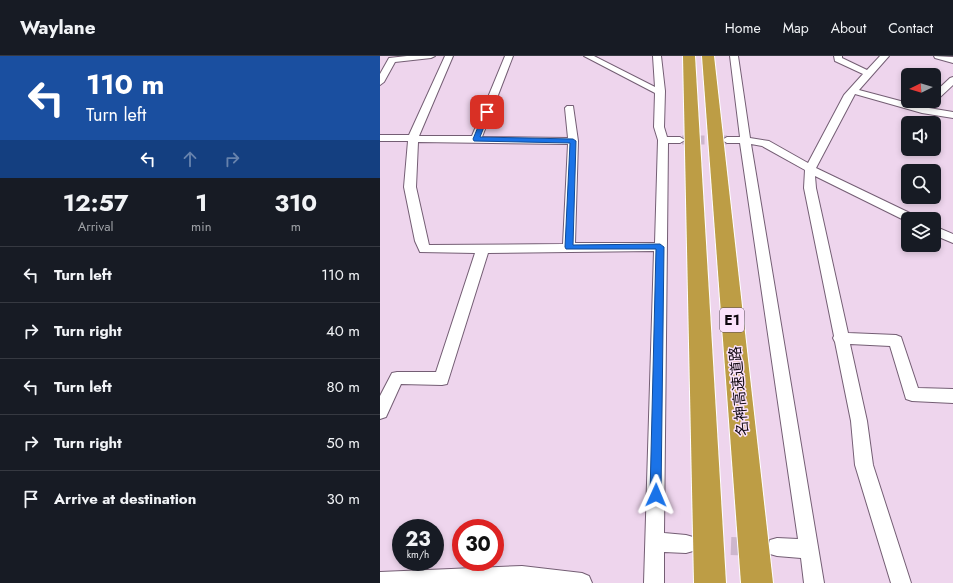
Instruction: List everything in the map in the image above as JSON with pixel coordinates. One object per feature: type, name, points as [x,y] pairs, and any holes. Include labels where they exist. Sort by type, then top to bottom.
[{"type":"highway","name":"E1","points":[[688,56],[710,583]]},
{"type":"highway","name":"名神高速道路","points":[[708,56],[757,583]]},
{"type":"street","points":[[380,82],[394,58],[431,56]]},
{"type":"street","points":[[449,56],[414,138],[410,187],[424,249],[660,247]]},
{"type":"street","points":[[476,139],[508,56]]},
{"type":"street","points":[[588,56],[654,90],[660,91]]},
{"type":"street","points":[[654,583],[663,140],[660,127],[660,91],[657,56]]},
{"type":"street","points":[[734,56],[745,140],[814,583]]},
{"type":"street","points":[[838,56],[838,59],[869,74]]},
{"type":"street","points":[[885,56],[853,91],[810,169],[810,188],[858,421],[864,465],[901,583]]},
{"type":"street","points":[[938,56],[953,60]]},
{"type":"street","points":[[941,91],[953,80]]},
{"type":"street","points":[[853,91],[922,110],[953,115]]},
{"type":"street","points":[[569,247],[573,141],[570,108]]},
{"type":"street","points":[[380,138],[573,141]]},
{"type":"street","points":[[663,140],[680,140]]},
{"type":"street","points":[[727,140],[745,140],[765,143],[810,169],[901,214]]},
{"type":"street","points":[[941,233],[953,239]]},
{"type":"street","points":[[380,412],[397,378],[442,379],[483,248]]},
{"type":"street","points":[[840,338],[896,341],[912,394],[953,396]]},
{"type":"street","points":[[655,542],[686,544]]},
{"type":"street","points":[[777,547],[809,549]]},
{"type":"street","points":[[380,582],[522,576],[582,583]]},
{"type":"tunnel","points":[[682,140],[727,140]]},
{"type":"tunnel","points":[[704,545],[757,547]]},
{"type":"route","points":[[487,112],[476,139],[573,141],[569,247],[660,247],[656,495]]}]
